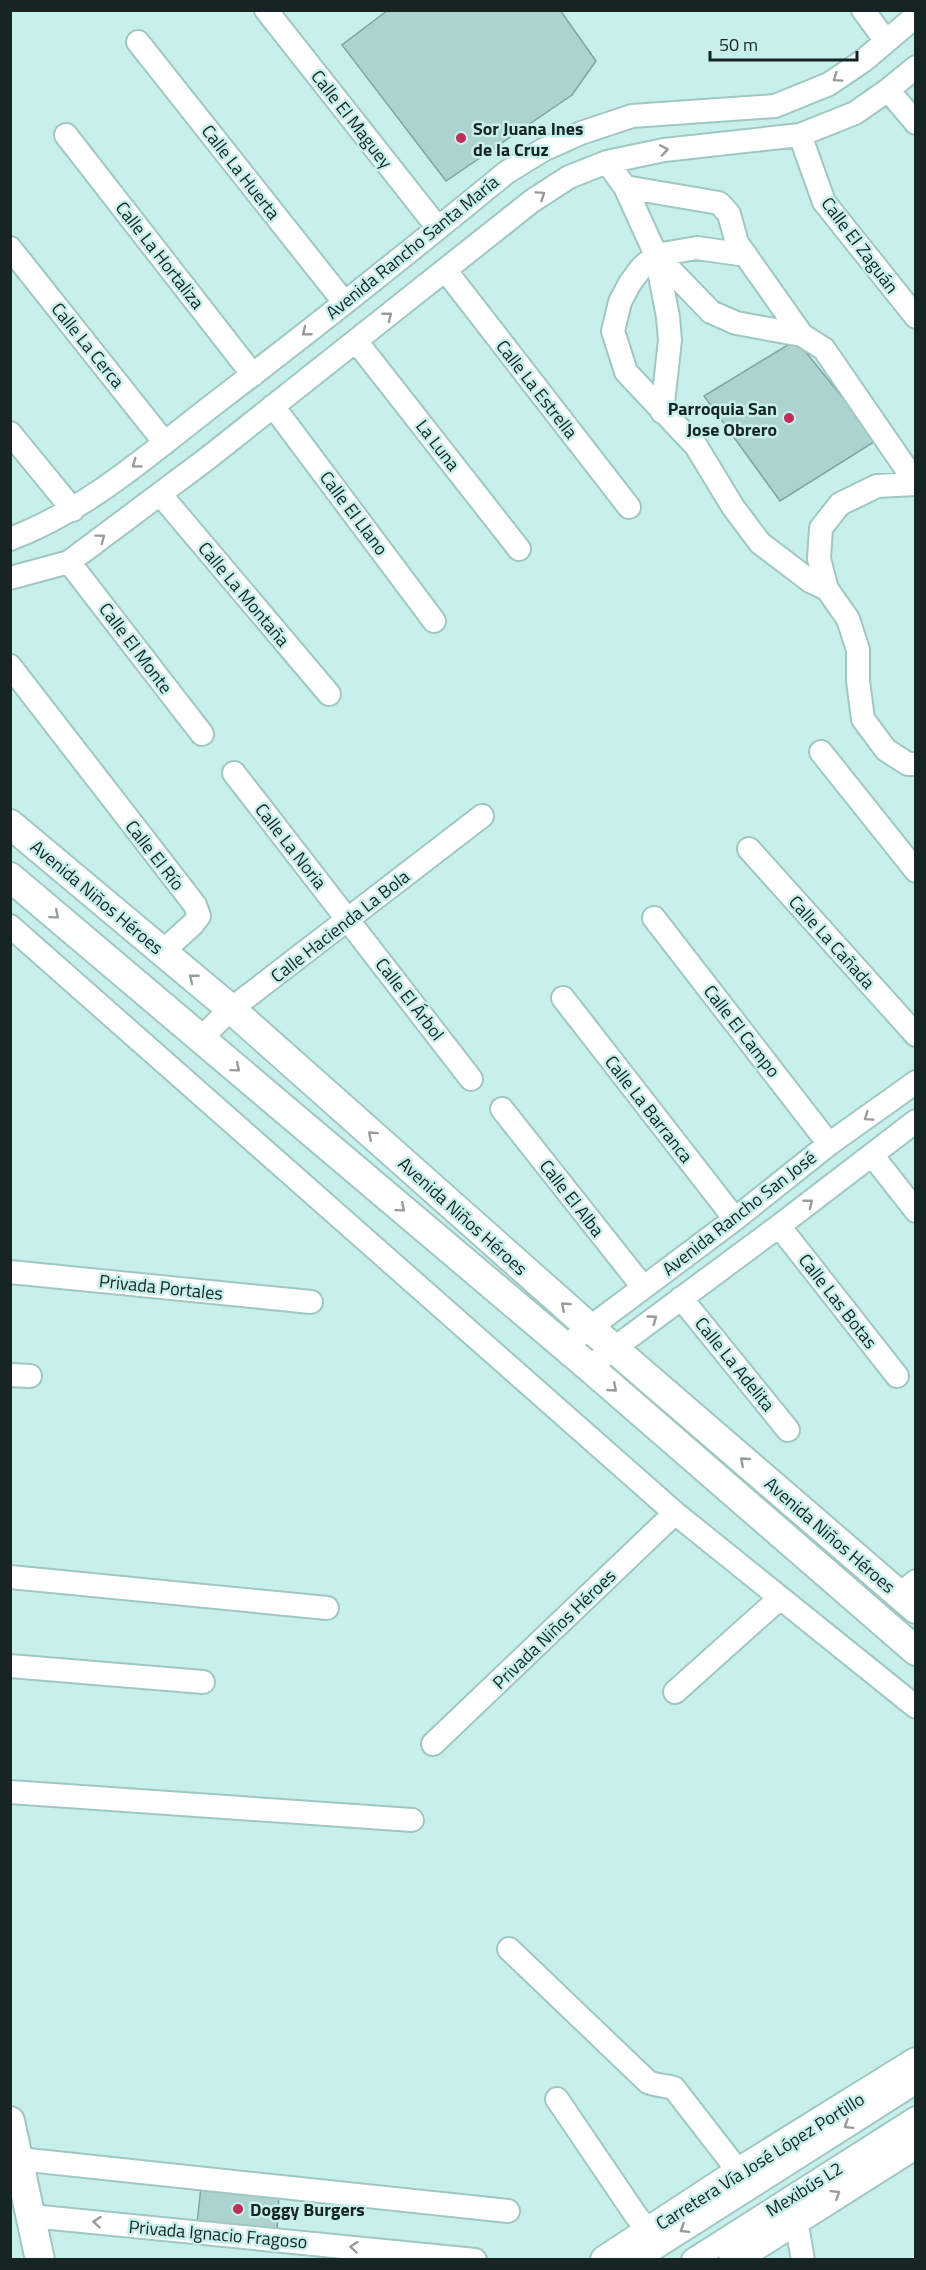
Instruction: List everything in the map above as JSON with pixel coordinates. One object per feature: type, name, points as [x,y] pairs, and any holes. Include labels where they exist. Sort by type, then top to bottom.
[{"type":"main road","name":"Avenida Niños Héroes","points":[[10,824],[231,1009],[613,1348],[910,1595]]},
{"type":"main road","name":"Avenida Niños Héroes","points":[[10,877],[589,1367],[915,1651]]},
{"type":"main road","name":"Carretera Vía José López Portillo","points":[[605,2259],[915,2062]]},
{"type":"main road","points":[[10,2121],[40,2259]]},
{"type":"main road","points":[[733,2259],[915,2144]]},
{"type":"street","name":"Calle El Maguey","points":[[266,10],[438,228]]},
{"type":"street","points":[[863,10],[886,41]]},
{"type":"street","name":"Avenida Rancho Santa María","points":[[10,539],[39,528],[73,510],[165,443],[507,172],[543,150],[581,133],[632,116],[775,106],[829,84],[863,61],[915,16]]},
{"type":"street","name":"Calle La Huerta","points":[[138,42],[344,302]]},
{"type":"street","points":[[10,578],[69,562],[208,458],[532,201],[569,177],[607,162],[664,150],[800,135],[855,113],[888,90],[915,67]]},
{"type":"street","points":[[888,90],[915,123]]},
{"type":"street","name":"Calle La Hortaliza","points":[[66,135],[253,375]]},
{"type":"street","name":"Calle El Zaguán","points":[[800,135],[824,202],[915,316]]},
{"type":"street","points":[[607,162],[625,188],[656,255],[670,340],[662,411]]},
{"type":"street","points":[[625,188],[719,204],[729,214],[737,243],[802,336]]},
{"type":"street","name":"Calle La Cerca","points":[[10,248],[165,443]]},
{"type":"street","points":[[746,255],[697,248],[656,255],[642,267],[630,283],[620,302],[613,332],[626,372],[696,447],[733,507],[760,543],[810,581],[828,589]]},
{"type":"street","points":[[656,255],[711,312],[736,323],[802,336],[824,349],[915,483],[877,486],[840,504],[821,528],[819,559],[828,589],[848,619],[858,650],[858,681],[863,719],[886,750],[909,764],[915,764]]},
{"type":"street","name":"Calle La Estrella","points":[[446,271],[629,507]]},
{"type":"street","name":"La Luna","points":[[356,341],[519,549]]},
{"type":"street","points":[[221,399],[245,429]]},
{"type":"street","name":"Calle El Llano","points":[[273,406],[434,621]]},
{"type":"street","points":[[185,427],[208,458]]},
{"type":"street","points":[[10,433],[73,510]]},
{"type":"street","name":"Calle La Montaña","points":[[160,494],[329,694]]},
{"type":"street","name":"Calle El Monte","points":[[69,562],[202,735]]},
{"type":"street","name":"Calle El Río","points":[[10,666],[195,906],[199,916],[162,952]]},
{"type":"street","points":[[821,752],[915,871]]},
{"type":"street","name":"Calle La Noria","points":[[234,773],[348,919]]},
{"type":"street","name":"Calle Hacienda La Bola","points":[[201,1038],[231,1009],[482,816]]},
{"type":"street","name":"Calle La Cañada","points":[[749,849],[915,1035]]},
{"type":"street","name":"Calle El Campo","points":[[654,918],[829,1144]]},
{"type":"street","name":"Calle El Árbol","points":[[348,919],[471,1079]]},
{"type":"street","points":[[10,926],[675,1513],[915,1707]]},
{"type":"street","name":"Calle La Barranca","points":[[563,998],[735,1219]]},
{"type":"street","name":"Avenida Rancho San José","points":[[564,1347],[735,1219],[829,1144],[915,1082]]},
{"type":"street","name":"Calle El Alba","points":[[502,1109],[643,1287]]},
{"type":"street","name":"Avenida Rancho San José","points":[[589,1367],[915,1121]]},
{"type":"street","points":[[872,1155],[915,1211]]},
{"type":"street","name":"Calle Las Botas","points":[[778,1226],[897,1376]]},
{"type":"street","name":"Privada Portales","points":[[10,1272],[311,1302]]},
{"type":"street","name":"Calle La Adelita","points":[[681,1298],[788,1430]]},
{"type":"street","name":"Privada Niños Héroes","points":[[434,1744],[675,1513]]},
{"type":"street","points":[[10,1577],[327,1608]]},
{"type":"street","points":[[675,1692],[780,1598]]},
{"type":"street","points":[[10,1666],[203,1682]]},
{"type":"street","points":[[10,1792],[412,1820]]},
{"type":"street","points":[[508,1949],[648,2082],[657,2086],[674,2088],[739,2172]]},
{"type":"street","name":"Mexibús L2","points":[[636,2259],[915,2082]]},
{"type":"street","points":[[557,2099],[637,2217],[649,2231]]},
{"type":"street","name":"Mexibús L2","points":[[693,2259],[915,2118]]},
{"type":"street","points":[[19,2159],[508,2211]]},
{"type":"street","name":"Privada Ignacio Fragoso","points":[[31,2216],[475,2259]]},
{"type":"street","points":[[796,2220],[803,2259]]},
{"type":"building","name":"Sor Juana Ines de la Cruz","points":[[388,10],[560,10],[596,61],[572,95],[446,181],[342,45]]},
{"type":"building","name":"Parroquia San Jose Obrero","points":[[796,340],[877,440],[780,501],[704,396]]},
{"type":"building","name":"Doggy Burgers","points":[[201,2187],[279,2194],[277,2230],[197,2223]]},
{"type":"place","name":"Sor Juana Ines de la Cruz","points":[[461,138]]},
{"type":"place","name":"Parroquia San Jose Obrero","points":[[789,418]]},
{"type":"place","name":"Doggy Burgers","points":[[238,2209]]}]
